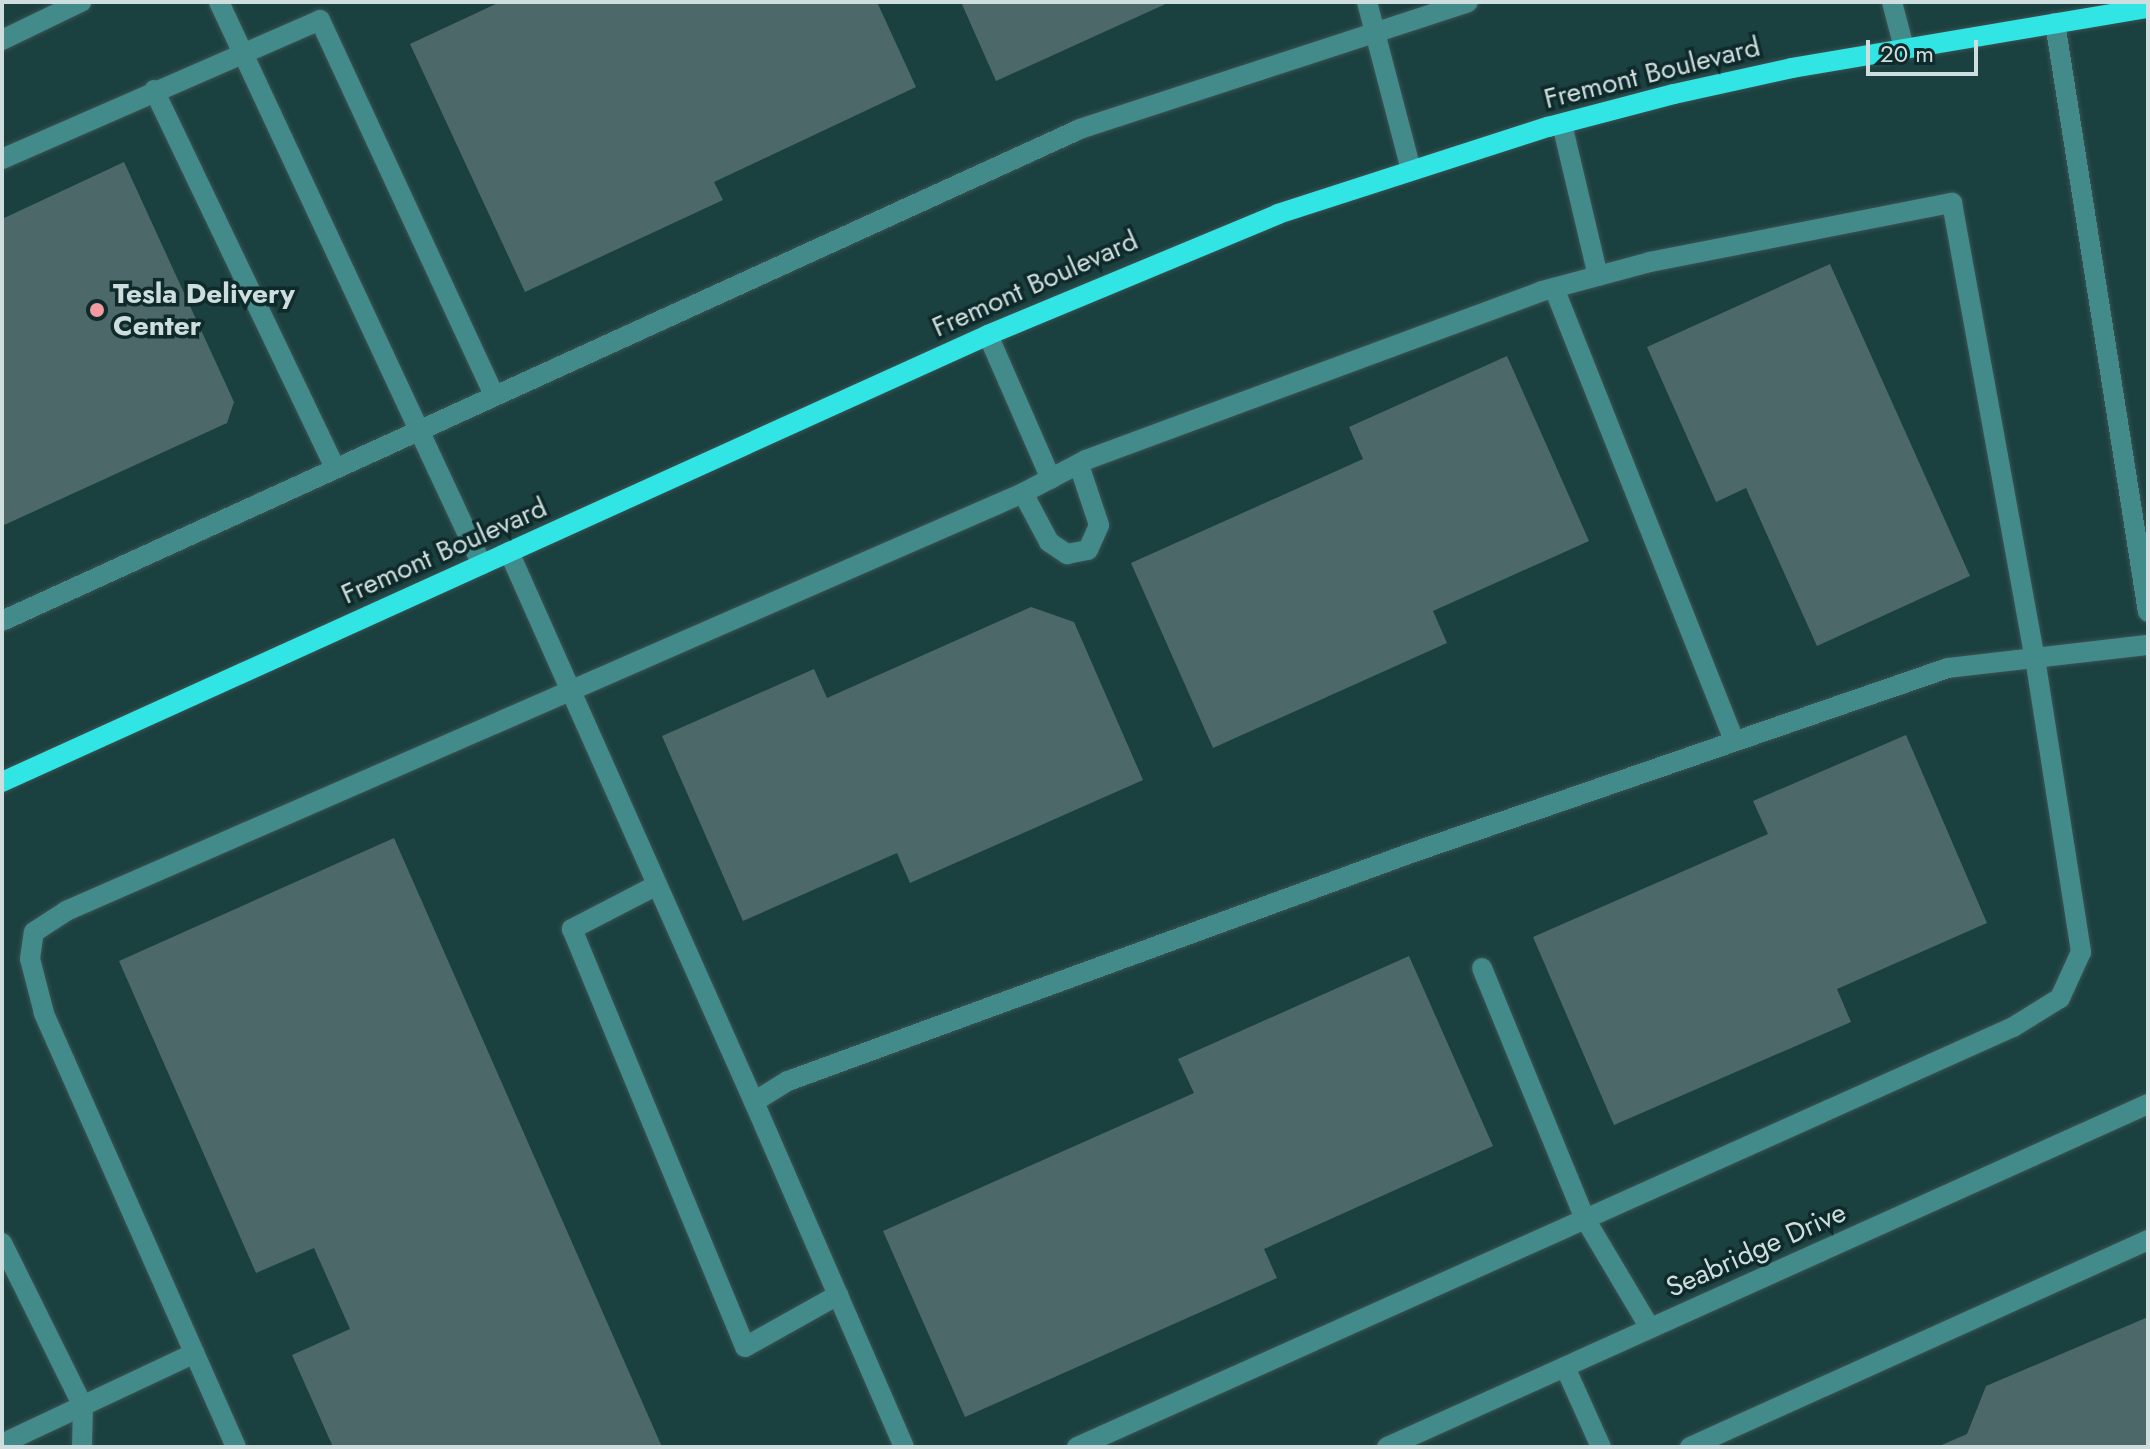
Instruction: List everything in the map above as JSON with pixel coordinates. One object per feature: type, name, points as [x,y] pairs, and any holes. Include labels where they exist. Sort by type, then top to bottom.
[{"type":"main road","name":"Fremont Boulevard","points":[[2,782],[1162,259],[1411,170],[1562,124],[1778,71],[2148,8]]},
{"type":"street","points":[[2,40],[81,2]]},
{"type":"street","points":[[219,2],[482,565]]},
{"type":"street","points":[[1367,2],[1411,170]]},
{"type":"street","points":[[2,621],[1080,129],[1376,28],[1468,2]]},
{"type":"street","points":[[1892,2],[1904,48]]},
{"type":"street","points":[[2,159],[241,50],[320,20],[494,395]]},
{"type":"street","points":[[2055,23],[2148,611]]},
{"type":"street","points":[[154,90],[335,468]]},
{"type":"street","points":[[1562,124],[1598,276]]},
{"type":"street","points":[[236,1447],[44,1013],[30,959],[34,932],[66,911],[569,688],[1023,493],[1079,465],[1554,288],[1598,276],[1952,203],[2035,658],[2081,952],[2060,998],[2013,1027],[1077,1447]]},
{"type":"street","points":[[1554,288],[1734,741]]},
{"type":"street","points":[[988,335],[1051,479]]},
{"type":"street","points":[[1023,493],[1049,542],[1067,554],[1088,550],[1099,525],[1079,465]]},
{"type":"street","points":[[509,552],[904,1447]]},
{"type":"street","points":[[754,1102],[788,1081],[1411,853],[1948,668],[2148,645]]},
{"type":"street","points":[[657,885],[572,929],[745,1347],[838,1295]]},
{"type":"street","points":[[1482,968],[1584,1217],[1650,1328]]},
{"type":"street","name":"Seabridge Drive","points":[[1387,1447],[2148,1104]]},
{"type":"street","points":[[1690,1447],[2148,1240]]},
{"type":"street","points":[[2,1243],[83,1406],[82,1447]]},
{"type":"street","points":[[10,1436],[83,1406],[195,1353]]},
{"type":"street","points":[[1565,1367],[1601,1447]]},
{"type":"shaded area","points":[[2,2],[2148,2],[2148,1447],[2,1447]]},
{"type":"building","points":[[500,2],[877,2],[916,87],[714,182],[723,200],[525,292],[410,44]]},
{"type":"building","points":[[961,2],[1170,2],[996,81]]},
{"type":"building","name":"Tesla Delivery Center","points":[[124,162],[234,402],[227,423],[2,526],[2,219]]},
{"type":"building","points":[[1830,264],[1970,576],[1817,646],[1746,488],[1716,502],[1647,347]]},
{"type":"building","points":[[1507,356],[1589,541],[1433,611],[1447,643],[1213,748],[1131,563],[1363,459],[1349,427]]},
{"type":"building","points":[[1031,607],[1074,622],[1143,780],[910,883],[897,853],[743,921],[662,736],[814,669],[827,698]]},
{"type":"building","points":[[1906,735],[1987,923],[1837,989],[1851,1022],[1614,1125],[1533,937],[1768,834],[1753,801]]},
{"type":"building","points":[[394,838],[662,1447],[333,1447],[292,1355],[350,1329],[314,1248],[256,1273],[119,961]]},
{"type":"building","points":[[1409,956],[1493,1146],[1264,1249],[1277,1278],[965,1417],[883,1231],[1194,1093],[1178,1059]]},
{"type":"building","points":[[2148,1317],[2148,1447],[1937,1447],[1967,1434],[1986,1386]]},
{"type":"place","name":"Tesla Delivery Center","points":[[97,310]]}]
